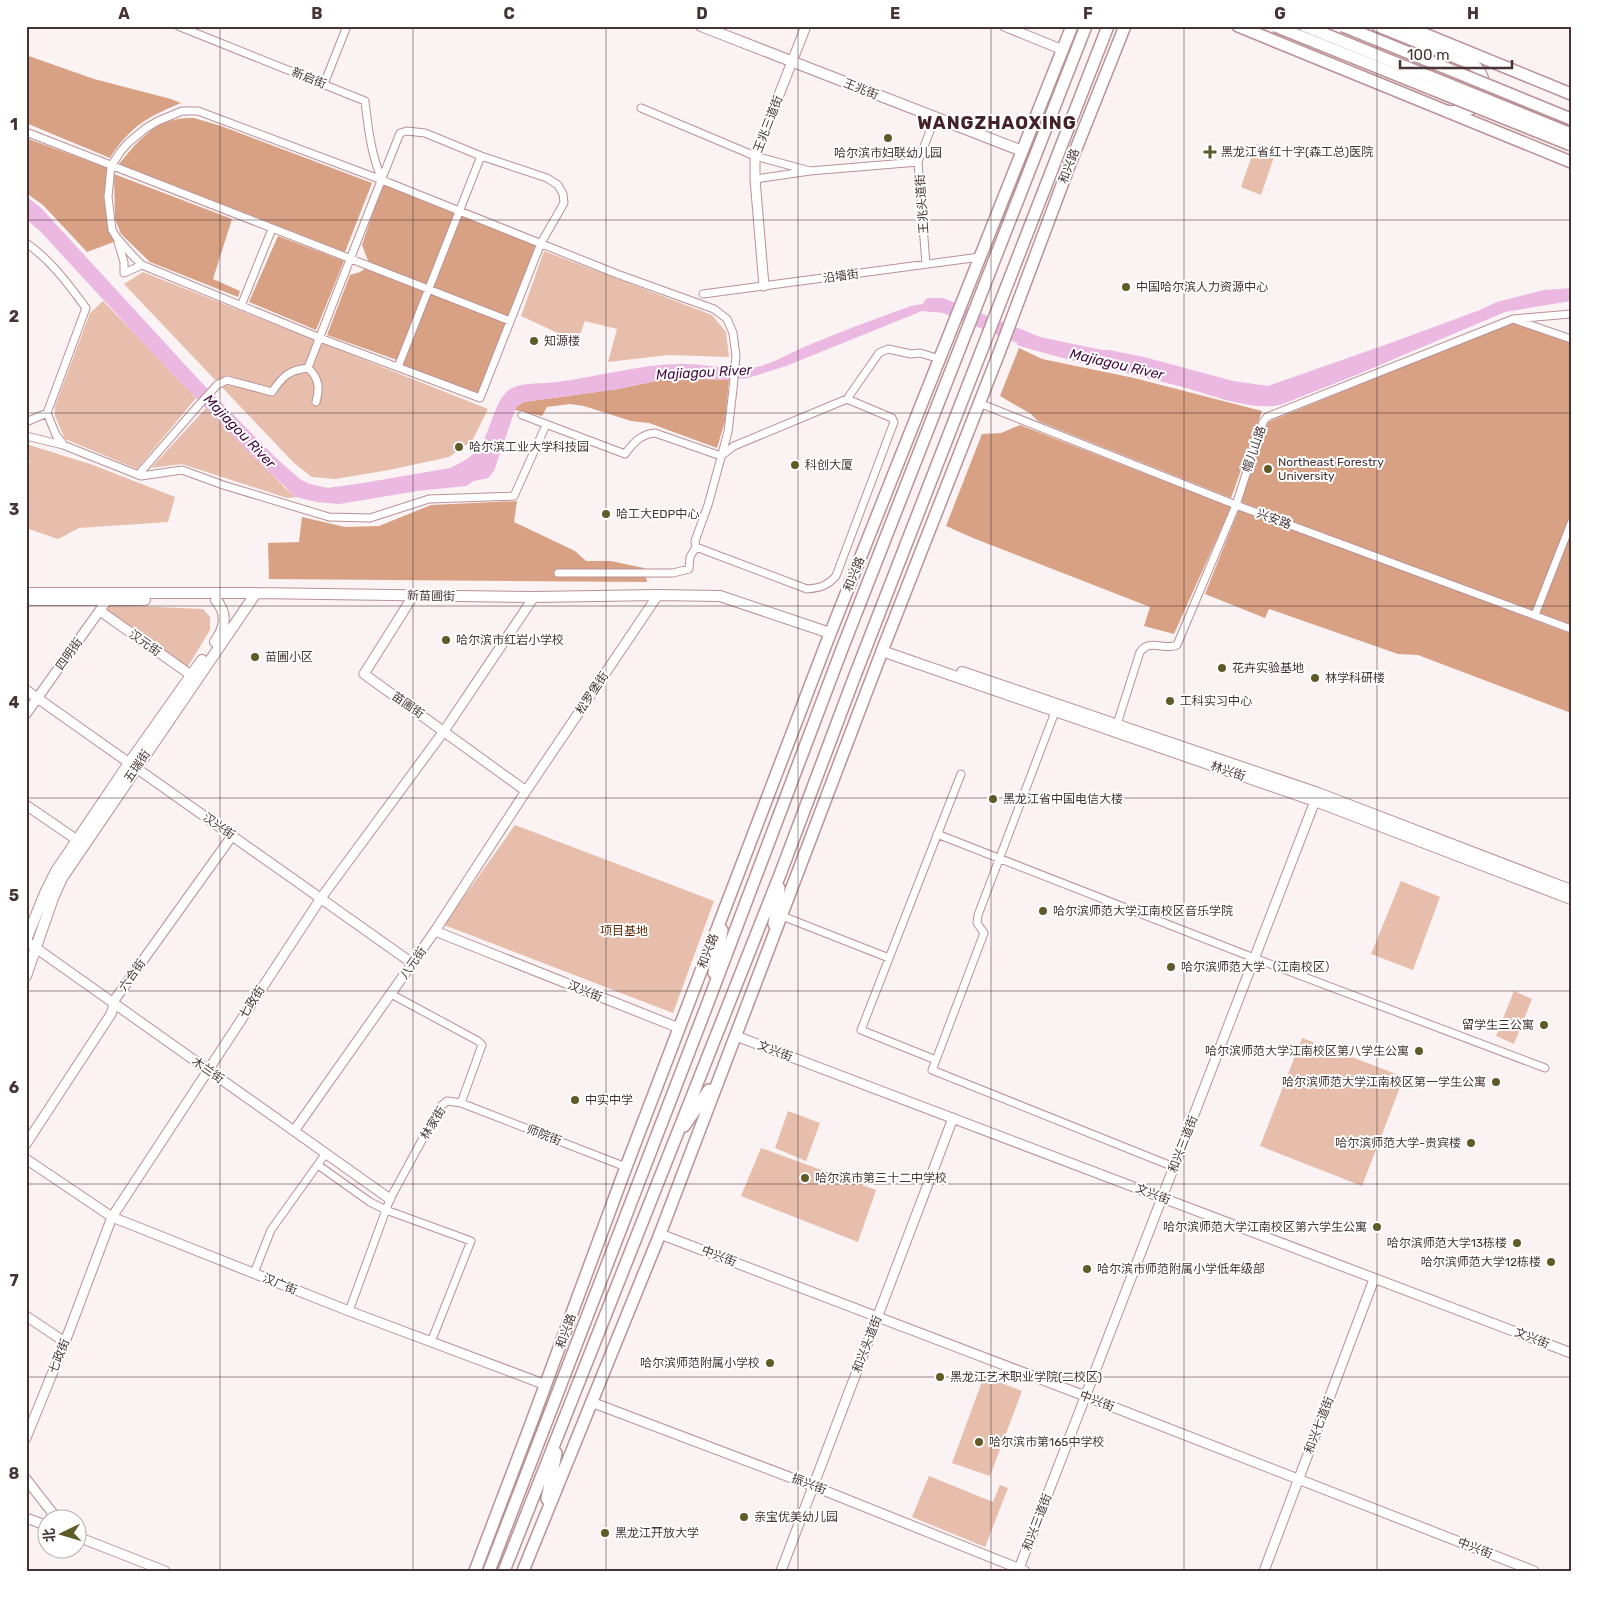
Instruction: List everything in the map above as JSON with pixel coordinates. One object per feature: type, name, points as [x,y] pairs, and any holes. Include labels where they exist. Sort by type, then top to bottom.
[{"type":"main road","name":"王兆街","points":[[701,26],[1022,152]]},
{"type":"main road","points":[[980,257],[1072,26]]},
{"type":"main road","name":"和兴路","points":[[518,1496],[710,1000],[842,649],[1086,26]]},
{"type":"main road","points":[[504,1571],[781,872],[854,678],[1109,26]]},
{"type":"main road","name":"和兴路","points":[[979,403],[1068,169],[1125,26]]},
{"type":"main road","points":[[1238,26],[1571,162]]},
{"type":"main road","points":[[1275,26],[1571,145]]},
{"type":"main road","points":[[1305,26],[1571,134]]},
{"type":"main road","points":[[1342,26],[1571,118]]},
{"type":"main road","points":[[1378,26],[1472,64],[1478,69],[1484,78],[1480,99],[1472,108],[1446,112]]},
{"type":"main road","points":[[1405,26],[1571,94]]},
{"type":"main road","points":[[1547,85],[1571,100]]},
{"type":"main road","points":[[1067,134],[1068,169]]},
{"type":"main road","name":"和兴路","points":[[475,1571],[726,904],[829,636],[980,257]]},
{"type":"main road","points":[[523,1571],[660,1234],[979,403]]},
{"type":"main road","points":[[927,492],[965,438]]},
{"type":"main road","name":"新苗圃街","points":[[26,593],[216,600],[253,597]]},
{"type":"main road","name":"新苗圃街","points":[[26,600],[109,596],[533,599],[720,596],[829,636]]},
{"type":"main road","name":"五瑞街","points":[[26,941],[47,887],[56,871],[253,597]]},
{"type":"main road","name":"五瑞街","points":[[26,976],[53,898],[62,878],[132,765],[191,675],[220,635],[224,624],[224,612],[216,600]]},
{"type":"main road","points":[[854,678],[883,649]]},
{"type":"main road","name":"林兴街","points":[[883,649],[1055,712],[1315,801],[1571,899]]},
{"type":"main road","name":"林兴街","points":[[883,649],[1117,724],[1318,792],[1571,890]]},
{"type":"main road","points":[[772,943],[781,872]]},
{"type":"main road","points":[[710,1000],[726,904]]},
{"type":"main road","points":[[672,1144],[720,1075]]},
{"type":"main road","points":[[489,1571],[518,1496],[532,1421]]},
{"type":"main road","points":[[541,1528],[561,1426]]},
{"type":"street","name":"新启街","points":[[178,26],[365,101],[374,162],[382,180]]},
{"type":"street","points":[[324,84],[347,26]]},
{"type":"street","name":"王兆三道街","points":[[764,286],[755,179],[755,156],[806,26]]},
{"type":"street","points":[[1004,26],[1063,50]]},
{"type":"street","points":[[641,108],[755,156],[810,171]]},
{"type":"street","points":[[142,265],[124,273],[121,252],[112,230],[110,219],[108,197],[111,166],[128,143],[146,128],[182,111],[198,111],[382,180],[617,274],[714,309],[727,319],[733,333],[736,356],[733,389],[728,432],[708,505],[695,541],[696,547],[690,557],[689,569],[673,573],[558,573]]},
{"type":"street","name":"王兆头道街","points":[[926,264],[918,162],[935,118]]},
{"type":"street","points":[[116,238],[142,265],[320,338],[480,398],[541,243],[564,203],[563,194],[558,185],[547,178],[481,156],[425,133],[407,131],[400,134],[350,259],[320,338],[308,368]]},
{"type":"street","points":[[26,132],[510,322]]},
{"type":"street","points":[[398,367],[430,290],[481,156]]},
{"type":"street","points":[[755,179],[810,171],[918,162]]},
{"type":"street","points":[[241,306],[272,229]]},
{"type":"street","points":[[26,243],[41,254],[61,274],[86,308],[47,413],[56,435],[63,445]]},
{"type":"street","name":"沿墙街","points":[[703,294],[980,257]]},
{"type":"street","name":"帽儿山路","points":[[1117,724],[1140,652],[1150,644],[1173,647],[1177,645],[1236,505],[1263,422],[1267,417],[1513,319],[1571,314]]},
{"type":"street","points":[[1513,319],[1571,339]]},
{"type":"street","points":[[721,456],[734,446],[847,399],[880,353],[888,350],[911,354],[920,353],[940,359]]},
{"type":"street","points":[[138,475],[217,385],[227,380],[272,392],[284,377],[291,372],[308,368]]},
{"type":"street","points":[[308,368],[319,382],[316,402]]},
{"type":"street","points":[[696,547],[807,589],[819,588],[829,584],[836,576],[894,422],[892,418],[847,399]]},
{"type":"street","name":"兴安路","points":[[979,403],[1236,505],[1571,629]]},
{"type":"street","points":[[26,422],[47,413]]},
{"type":"street","points":[[522,415],[625,454],[640,438],[648,434],[655,434],[721,456]]},
{"type":"street","points":[[26,436],[63,445],[141,476],[182,470],[222,485],[329,517],[370,518],[429,500],[514,496],[546,425]]},
{"type":"street","points":[[1535,615],[1571,523]]},
{"type":"street","name":"四明街","points":[[26,714],[109,596]]},
{"type":"street","name":"苗圃街","points":[[412,598],[364,674],[526,791]]},
{"type":"street","name":"松罗堡街","points":[[526,791],[657,598]]},
{"type":"street","name":"七政街","points":[[26,1438],[65,1342],[112,1217],[321,898],[444,730],[533,599]]},
{"type":"street","name":"汉元街","points":[[100,611],[191,675]]},
{"type":"street","name":"汉兴街","points":[[26,690],[412,963]]},
{"type":"street","points":[[1055,712],[978,915],[977,923],[984,933],[932,1070],[1174,1167]]},
{"type":"street","points":[[936,1060],[861,1030],[961,774]]},
{"type":"street","name":"八元街","points":[[294,1131],[435,930],[526,791]]},
{"type":"street","name":"和兴三道街","points":[[1020,1570],[1085,1396],[1315,801]]},
{"type":"street","points":[[26,804],[77,840]]},
{"type":"street","points":[[937,834],[1254,958],[1544,1068]]},
{"type":"street","name":"六合街","points":[[26,1144],[111,1014],[113,1002],[232,836]]},
{"type":"street","points":[[782,916],[889,958]]},
{"type":"street","name":"汉兴街","points":[[435,930],[679,1028]]},
{"type":"street","name":"木兰街","points":[[26,941],[390,1199]]},
{"type":"street","name":"林家街","points":[[349,1311],[390,1199],[440,1106],[446,1101],[461,1103],[482,1045],[478,1041],[391,994]]},
{"type":"street","name":"文兴街","points":[[736,1036],[1571,1353]]},
{"type":"street","name":"师院街","points":[[461,1103],[626,1167]]},
{"type":"street","name":"和兴头道街","points":[[781,1571],[953,1118]]},
{"type":"street","points":[[254,1273],[271,1230],[326,1153]]},
{"type":"street","name":"汉广街","points":[[26,1159],[112,1217],[349,1311],[546,1385]]},
{"type":"street","points":[[318,1164],[370,1202],[386,1210],[471,1241],[431,1342]]},
{"type":"street","name":"中兴街","points":[[660,1234],[878,1316],[1534,1571]]},
{"type":"street","name":"和兴七道街","points":[[1264,1571],[1374,1279]]},
{"type":"street","points":[[26,1316],[65,1342]]},
{"type":"street","name":"振兴街","points":[[591,1402],[813,1486],[1020,1570]]},
{"type":"street","points":[[26,1479],[50,1510]]},
{"type":"street","points":[[26,1518],[38,1522]]},
{"type":"street","points":[[88,1542],[165,1571]]},
{"type":"green space","points":[[1256,144],[1276,151],[1261,195],[1241,187]]},
{"type":"green space","points":[[544,251],[712,315],[726,332],[729,357],[668,355],[608,362],[617,329],[585,321],[577,342],[521,316]]},
{"type":"green space","points":[[143,272],[488,409],[472,441],[449,457],[335,479],[312,477],[294,463],[124,284]]},
{"type":"green space","points":[[103,301],[196,398],[137,469],[65,439],[55,416],[55,406],[90,313]]},
{"type":"green space","points":[[206,408],[296,497],[287,498],[182,464],[151,468]]},
{"type":"green space","points":[[26,444],[93,465],[175,497],[168,522],[79,528],[58,539],[26,528],[26,472],[30,461],[26,459]]},
{"type":"green space","points":[[110,605],[203,609],[210,617],[210,630],[187,668],[105,611]]},
{"type":"green space","name":"项目基地","points":[[515,825],[714,901],[673,1013],[444,925]]},
{"type":"green space","points":[[1401,881],[1440,897],[1413,970],[1371,954]]},
{"type":"green space","points":[[1514,991],[1532,999],[1514,1044],[1496,1036]]},
{"type":"green space","points":[[1302,1038],[1404,1077],[1362,1186],[1260,1146]]},
{"type":"green space","points":[[788,1111],[820,1123],[806,1161],[775,1148]]},
{"type":"green space","points":[[761,1148],[876,1190],[858,1242],[741,1196]]},
{"type":"green space","points":[[984,1376],[1022,1391],[990,1476],[952,1463]]},
{"type":"green space","points":[[929,1476],[993,1502],[1000,1485],[1008,1488],[985,1547],[912,1517]]},
{"type":"shaded area","points":[[26,55],[94,79],[181,103],[149,118],[133,130],[117,147],[110,158],[26,123]]},
{"type":"shaded area","points":[[194,118],[221,126],[372,183],[345,252],[119,164],[143,137],[157,126],[177,119]]},
{"type":"shaded area","points":[[26,138],[107,168],[106,205],[114,242],[87,252],[43,205],[26,193]]},
{"type":"shaded area","points":[[114,174],[232,219],[213,279],[240,291],[238,297],[150,262],[121,234],[115,219]]},
{"type":"shaded area","points":[[383,183],[456,213],[428,285],[369,263],[362,245]]},
{"type":"shaded area","points":[[462,216],[537,245],[507,317],[433,288]]},
{"type":"shaded area","points":[[278,236],[344,261],[316,330],[249,302]]},
{"type":"shaded area","points":[[366,268],[426,291],[397,360],[327,335],[350,275]]},
{"type":"shaded area","points":[[431,293],[506,323],[479,393],[402,365]]},
{"type":"shaded area","points":[[1513,322],[1571,342],[1571,515],[1533,612],[1241,502],[1268,422]]},
{"type":"shaded area","points":[[1019,348],[1042,359],[1134,378],[1262,411],[1231,498],[1038,421],[1031,414],[1000,396]]},
{"type":"shaded area","points":[[670,378],[729,380],[725,421],[717,448],[649,423],[631,421],[584,406],[570,404],[547,407],[542,416],[515,410],[516,407],[524,402],[618,389]]},
{"type":"shaded area","points":[[1020,425],[1231,507],[1174,634],[1144,626],[1150,607],[946,526],[982,434],[1001,433]]},
{"type":"shaded area","points":[[517,501],[514,522],[575,551],[586,561],[611,561],[644,568],[647,582],[269,579],[268,543],[299,542],[302,517],[345,527],[379,526],[431,505]]},
{"type":"shaded area","points":[[1239,509],[1571,634],[1571,713],[1418,655],[1398,654],[1269,609],[1265,618],[1205,594]]},
{"type":"shaded area","points":[[1571,531],[1571,626],[1539,614]]},
{"type":"water","points":[[26,196],[41,208],[200,381],[276,458],[301,480],[328,488],[450,468],[472,455],[479,448],[502,398],[506,392],[517,386],[552,383],[635,368],[666,365],[690,364],[737,368],[756,367],[911,306],[928,303],[949,304],[946,313],[922,311],[786,366],[748,378],[729,380],[670,378],[618,389],[524,402],[516,407],[494,471],[488,478],[474,481],[466,486],[417,491],[339,504],[317,502],[296,497],[252,456],[144,344],[41,232],[26,219]]},
{"type":"water","points":[[1571,288],[1571,301],[1505,312],[1280,405],[1256,406],[1243,404],[1017,345],[1021,333],[1144,357],[1233,381],[1268,386],[1396,341],[1497,302],[1544,290]]},
{"type":"waterway","name":"Majiagou River","points":[[930,305],[942,305],[1036,343]]},
{"type":"place","name":"哈尔滨市妇联幼儿园","points":[[888,138]]},
{"type":"place","name":"黑龙江省红十字(森工总)医院","points":[[1210,152]]},
{"type":"place","name":"中国哈尔滨人力资源中心","points":[[1126,287]]},
{"type":"place","name":"知源楼","points":[[534,341]]},
{"type":"place","name":"哈尔滨工业大学科技园","points":[[459,447]]},
{"type":"place","name":"科创大厦","points":[[795,465]]},
{"type":"place","name":"Northeast Forestry University","points":[[1268,469]]},
{"type":"place","name":"哈工大EDP中心","points":[[606,514]]},
{"type":"place","name":"哈尔滨市红岩小学校","points":[[446,640]]},
{"type":"place","name":"苗圃小区","points":[[255,657]]},
{"type":"place","name":"花卉实验基地","points":[[1222,668]]},
{"type":"place","name":"林学科研楼","points":[[1315,678]]},
{"type":"place","name":"工科实习中心","points":[[1170,701]]},
{"type":"place","name":"黑龙江省中国电信大楼","points":[[993,799]]},
{"type":"place","name":"哈尔滨师范大学江南校区音乐学院","points":[[1043,911]]},
{"type":"place","name":"哈尔滨师范大学（江南校区）","points":[[1171,967]]},
{"type":"place","name":"留学生三公寓","points":[[1544,1025]]},
{"type":"place","name":"哈尔滨师范大学江南校区第八学生公寓","points":[[1419,1051]]},
{"type":"place","name":"哈尔滨师范大学江南校区第一学生公寓","points":[[1496,1082]]},
{"type":"place","name":"中实中学","points":[[575,1100]]},
{"type":"place","name":"哈尔滨师范大学-贵宾楼","points":[[1471,1143]]},
{"type":"place","name":"哈尔滨市第三十二中学校","points":[[805,1178]]},
{"type":"place","name":"哈尔滨师范大学江南校区第六学生公寓","points":[[1377,1227]]},
{"type":"place","name":"哈尔滨师范大学13栋楼","points":[[1517,1243]]},
{"type":"place","name":"哈尔滨师范大学12栋楼","points":[[1551,1262]]},
{"type":"place","name":"哈尔滨市师范附属小学低年级部","points":[[1087,1269]]},
{"type":"place","name":"哈尔滨师范附属小学校","points":[[770,1363]]},
{"type":"place","name":"黑龙江艺术职业学院(二校区)","points":[[940,1377]]},
{"type":"place","name":"哈尔滨市第165中学校","points":[[979,1442]]},
{"type":"place","name":"亲宝优美幼儿园","points":[[744,1517]]},
{"type":"place","name":"黑龙江开放大学","points":[[605,1533]]},
{"type":"district","name":"WANGZHAOXING","points":[[997,123]]}]
